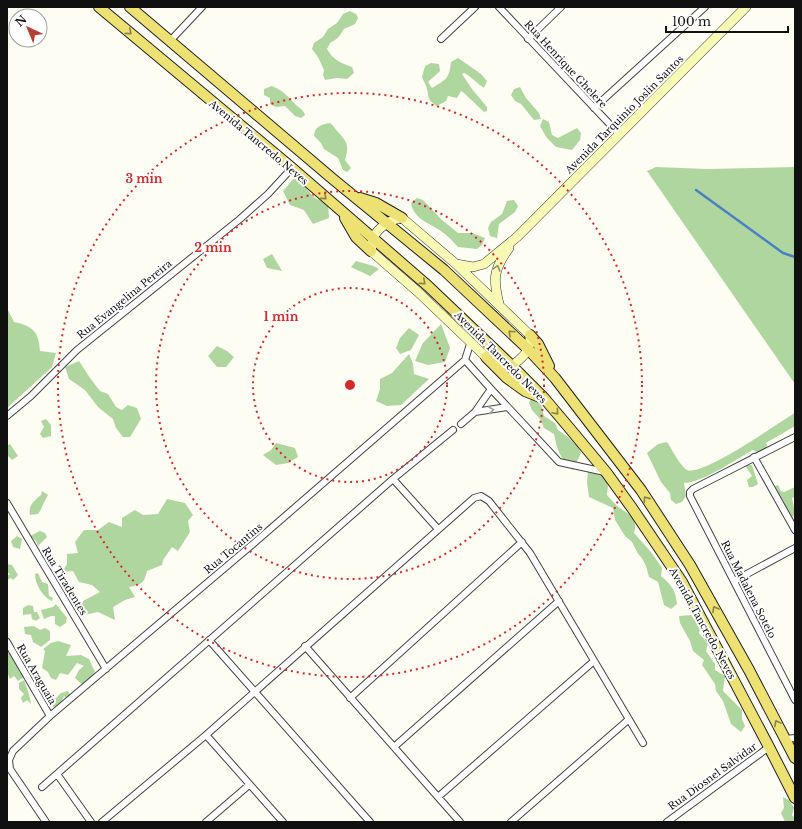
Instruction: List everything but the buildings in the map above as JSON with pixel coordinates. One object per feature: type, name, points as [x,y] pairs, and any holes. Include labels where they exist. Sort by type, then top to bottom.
[{"type":"main road","name":"Avenida Tancredo Neves","points":[[99,7],[292,168],[428,286],[544,398],[606,472],[682,582],[795,798]]},
{"type":"main road","name":"Avenida Tancredo Neves","points":[[130,7],[386,223],[444,270],[528,349],[555,378],[641,490],[690,565],[790,739],[795,758]]},
{"type":"main road","name":"Avenida Tarquinio Joslin Santos","points":[[456,264],[472,267],[484,264],[517,237],[746,7]]},
{"type":"main road","points":[[354,196],[376,204],[402,218],[456,264],[499,304],[538,344],[555,378]]},
{"type":"main road","points":[[339,210],[356,237],[471,341],[507,378],[525,391],[544,398]]},
{"type":"main road","points":[[371,251],[373,238],[386,223],[402,218]]},
{"type":"main road","name":"Avenida Tarquinio Joslin Santos","points":[[499,304],[495,289],[494,277],[499,261],[517,237]]},
{"type":"main road","points":[[486,356],[496,362],[512,366],[528,349],[530,335]]},
{"type":"street","points":[[170,41],[202,7]]},
{"type":"street","points":[[441,39],[475,7]]},
{"type":"street","name":"Rua Henrique Ghelere","points":[[499,7],[619,134]]},
{"type":"street","points":[[528,39],[561,7]]},
{"type":"street","points":[[594,108],[705,7]]},
{"type":"street","name":"Rua Evangelina Pereira","points":[[7,416],[31,396],[77,350],[240,219],[268,194],[292,168]]},
{"type":"street","points":[[471,341],[465,360],[491,390],[559,462],[606,472]]},
{"type":"street","name":"Rua Tocantins","points":[[46,822],[10,769],[9,760],[13,751],[50,716],[253,544],[465,360]]},
{"type":"street","points":[[460,424],[475,412],[491,390]]},
{"type":"street","points":[[475,412],[507,407]]},
{"type":"street","points":[[42,787],[392,479],[453,430]]},
{"type":"street","points":[[795,438],[754,458],[795,530]]},
{"type":"street","name":"Rua Madalena Sotelo","points":[[754,458],[693,489],[690,492],[690,496],[795,700]]},
{"type":"street","points":[[392,479],[438,529]]},
{"type":"street","points":[[102,822],[206,735],[474,498],[481,496],[489,501],[522,542],[559,601],[628,720],[643,743]]},
{"type":"street","name":"Rua Tiradentes","points":[[7,503],[106,669]]},
{"type":"street","points":[[350,698],[522,542]]},
{"type":"street","points":[[734,581],[795,548]]},
{"type":"street","points":[[394,747],[559,601]]},
{"type":"street","points":[[209,640],[370,822]]},
{"type":"street","name":"Rua Araguaia","points":[[7,642],[50,716]]},
{"type":"street","points":[[305,646],[460,822]]},
{"type":"street","points":[[438,797],[594,661]]},
{"type":"street","points":[[511,822],[628,720]]},
{"type":"street","points":[[206,735],[283,822]]},
{"type":"street","name":"Rua Diosnel Salvidar","points":[[667,822],[769,747]]},
{"type":"street","points":[[57,774],[91,822]]},
{"type":"street","points":[[206,822],[249,785]]},
{"type":"green space","points":[[350,11],[356,14],[358,18],[355,24],[344,29],[338,38],[330,43],[327,49],[338,61],[352,67],[354,73],[347,79],[337,78],[325,80],[323,75],[324,70],[318,57],[312,49],[314,43],[323,37],[328,29],[337,23],[343,14]]},
{"type":"green space","points":[[458,58],[481,74],[487,81],[484,88],[464,73],[462,74],[487,107],[487,111],[484,112],[461,91],[457,98],[448,96],[446,101],[437,106],[429,99],[422,77],[425,66],[431,63],[439,64],[440,71],[428,82],[432,88],[441,83],[448,76],[451,62]]},
{"type":"green space","points":[[272,86],[286,94],[305,115],[301,118],[295,116],[285,106],[276,107],[270,104],[270,98],[264,95],[264,89]]},
{"type":"green space","points":[[520,87],[526,98],[539,113],[541,119],[534,120],[521,104],[515,101],[511,95],[514,89]]},
{"type":"green space","points":[[543,119],[549,122],[552,135],[558,138],[577,128],[581,133],[580,140],[572,150],[556,147],[547,138],[540,126]]},
{"type":"green space","points":[[330,123],[342,136],[347,145],[345,160],[351,168],[347,172],[343,170],[338,158],[324,149],[321,143],[314,136],[315,130],[319,126]]},
{"type":"green space","points":[[656,167],[707,169],[795,167],[795,384],[647,171]]},
{"type":"green space","points":[[294,178],[315,198],[328,204],[329,218],[313,224],[304,210],[290,205],[283,191]]},
{"type":"green space","points":[[417,198],[423,200],[442,220],[458,233],[472,233],[485,238],[482,245],[477,249],[458,247],[440,230],[419,218],[415,214],[411,203]]},
{"type":"green space","points":[[514,200],[518,206],[515,212],[499,224],[497,238],[490,236],[488,228],[491,222],[502,214],[507,201]]},
{"type":"green space","points":[[272,254],[282,271],[267,268],[263,259]]},
{"type":"green space","points":[[356,261],[379,269],[370,276],[351,267]]},
{"type":"green space","points":[[7,308],[14,322],[26,326],[34,331],[38,339],[40,351],[56,353],[52,367],[7,408]]},
{"type":"green space","points":[[441,324],[450,348],[445,362],[428,365],[415,361],[423,343]]},
{"type":"green space","points":[[409,328],[419,335],[411,350],[400,354],[396,348],[400,338]]},
{"type":"green space","points":[[217,346],[227,351],[234,357],[226,367],[217,367],[208,356]]},
{"type":"green space","points":[[409,354],[413,364],[414,374],[429,379],[401,405],[387,406],[376,401],[380,389],[380,379],[392,373]]},
{"type":"green space","points":[[79,361],[100,391],[108,394],[116,407],[122,410],[128,405],[137,408],[141,419],[130,437],[123,437],[116,428],[113,419],[98,407],[85,390],[69,379],[65,367]]},
{"type":"green space","points":[[531,399],[541,404],[544,416],[555,423],[558,430],[578,447],[581,453],[573,470],[560,454],[554,434],[544,428],[540,419],[532,410],[529,403]]},
{"type":"green space","points":[[795,414],[795,426],[766,443],[765,457],[753,450],[709,475],[684,483],[686,496],[682,502],[676,504],[671,500],[670,493],[661,482],[647,453],[658,444],[667,442],[684,468],[687,470],[695,470],[708,466],[723,458]]},
{"type":"green space","points":[[46,419],[51,425],[51,436],[43,438],[40,434],[44,427],[41,421]]},
{"type":"green space","points":[[276,443],[295,448],[298,457],[288,463],[276,465],[263,455],[271,450]]},
{"type":"green space","points":[[10,444],[18,456],[12,460],[7,455],[7,446]]},
{"type":"green space","points":[[745,465],[752,465],[758,484],[753,487],[749,487],[747,480],[752,476]]},
{"type":"green space","points":[[588,471],[603,474],[608,485],[607,495],[616,505],[633,519],[635,523],[634,533],[651,552],[662,568],[661,576],[668,582],[674,592],[677,604],[671,609],[664,605],[658,582],[649,577],[643,560],[632,542],[625,536],[615,520],[613,508],[589,497],[587,483]]},
{"type":"green space","points":[[778,485],[781,491],[784,492],[795,487],[795,497],[792,498],[795,512],[793,517],[790,518],[774,489],[775,486]]},
{"type":"green space","points":[[42,491],[48,495],[41,509],[38,514],[30,515],[31,506],[41,495]]},
{"type":"green space","points":[[167,499],[185,503],[193,515],[188,521],[190,532],[178,551],[172,547],[163,560],[162,565],[147,571],[145,579],[142,583],[129,587],[135,597],[125,600],[113,607],[115,620],[98,612],[84,615],[78,607],[83,601],[100,592],[92,585],[79,582],[73,571],[62,572],[67,564],[67,554],[78,553],[75,542],[84,530],[98,530],[109,522],[122,527],[122,518],[135,510],[143,515],[158,514]]},
{"type":"green space","points":[[40,531],[45,533],[47,537],[38,546],[36,541],[30,536]]},
{"type":"green space","points":[[17,536],[22,539],[20,549],[13,547],[11,541]]},
{"type":"green space","points":[[7,564],[12,565],[18,575],[13,580],[11,578],[7,580],[7,575],[10,575],[7,571]]},
{"type":"green space","points":[[38,573],[42,582],[48,584],[49,596],[53,598],[52,601],[46,597],[38,586],[35,574]]},
{"type":"green space","points":[[56,604],[67,618],[66,623],[60,627],[55,624],[55,616],[44,619],[41,610],[53,607]]},
{"type":"green space","points":[[28,605],[33,606],[34,612],[37,612],[40,618],[36,621],[32,619],[31,614],[23,615],[23,608]]},
{"type":"green space","points":[[691,615],[700,628],[699,633],[708,644],[706,651],[715,664],[715,670],[725,676],[723,691],[742,710],[742,719],[745,726],[741,732],[731,724],[723,701],[716,691],[715,684],[702,665],[704,660],[693,651],[690,641],[680,623],[679,616]]},
{"type":"green space","points":[[34,626],[40,630],[45,628],[50,631],[50,640],[41,647],[33,642],[31,635],[25,634],[24,627]]},
{"type":"green space","points":[[58,641],[71,645],[66,656],[81,655],[89,659],[95,672],[84,686],[75,678],[79,670],[84,666],[77,663],[68,675],[60,673],[56,680],[51,678],[48,672],[42,668],[45,651],[43,649],[51,643]]},
{"type":"green space","points":[[7,652],[10,653],[24,677],[18,681],[14,676],[10,679],[7,672]]},
{"type":"green space","points":[[22,655],[26,656],[23,661],[25,665],[31,666],[34,669],[31,678],[36,680],[36,686],[32,683],[18,657]]},
{"type":"green space","points":[[24,680],[31,704],[27,700],[23,703],[21,698],[24,694],[19,689],[19,683]]},
{"type":"green space","points":[[68,691],[70,695],[68,700],[64,696],[60,705],[53,707],[46,700],[56,698],[61,693]]},
{"type":"green space","points":[[783,797],[789,800],[794,808],[792,815],[795,818],[795,822],[785,822],[781,813],[784,808]]},
{"type":"waterway","points":[[696,190],[783,253],[795,257]]}]
